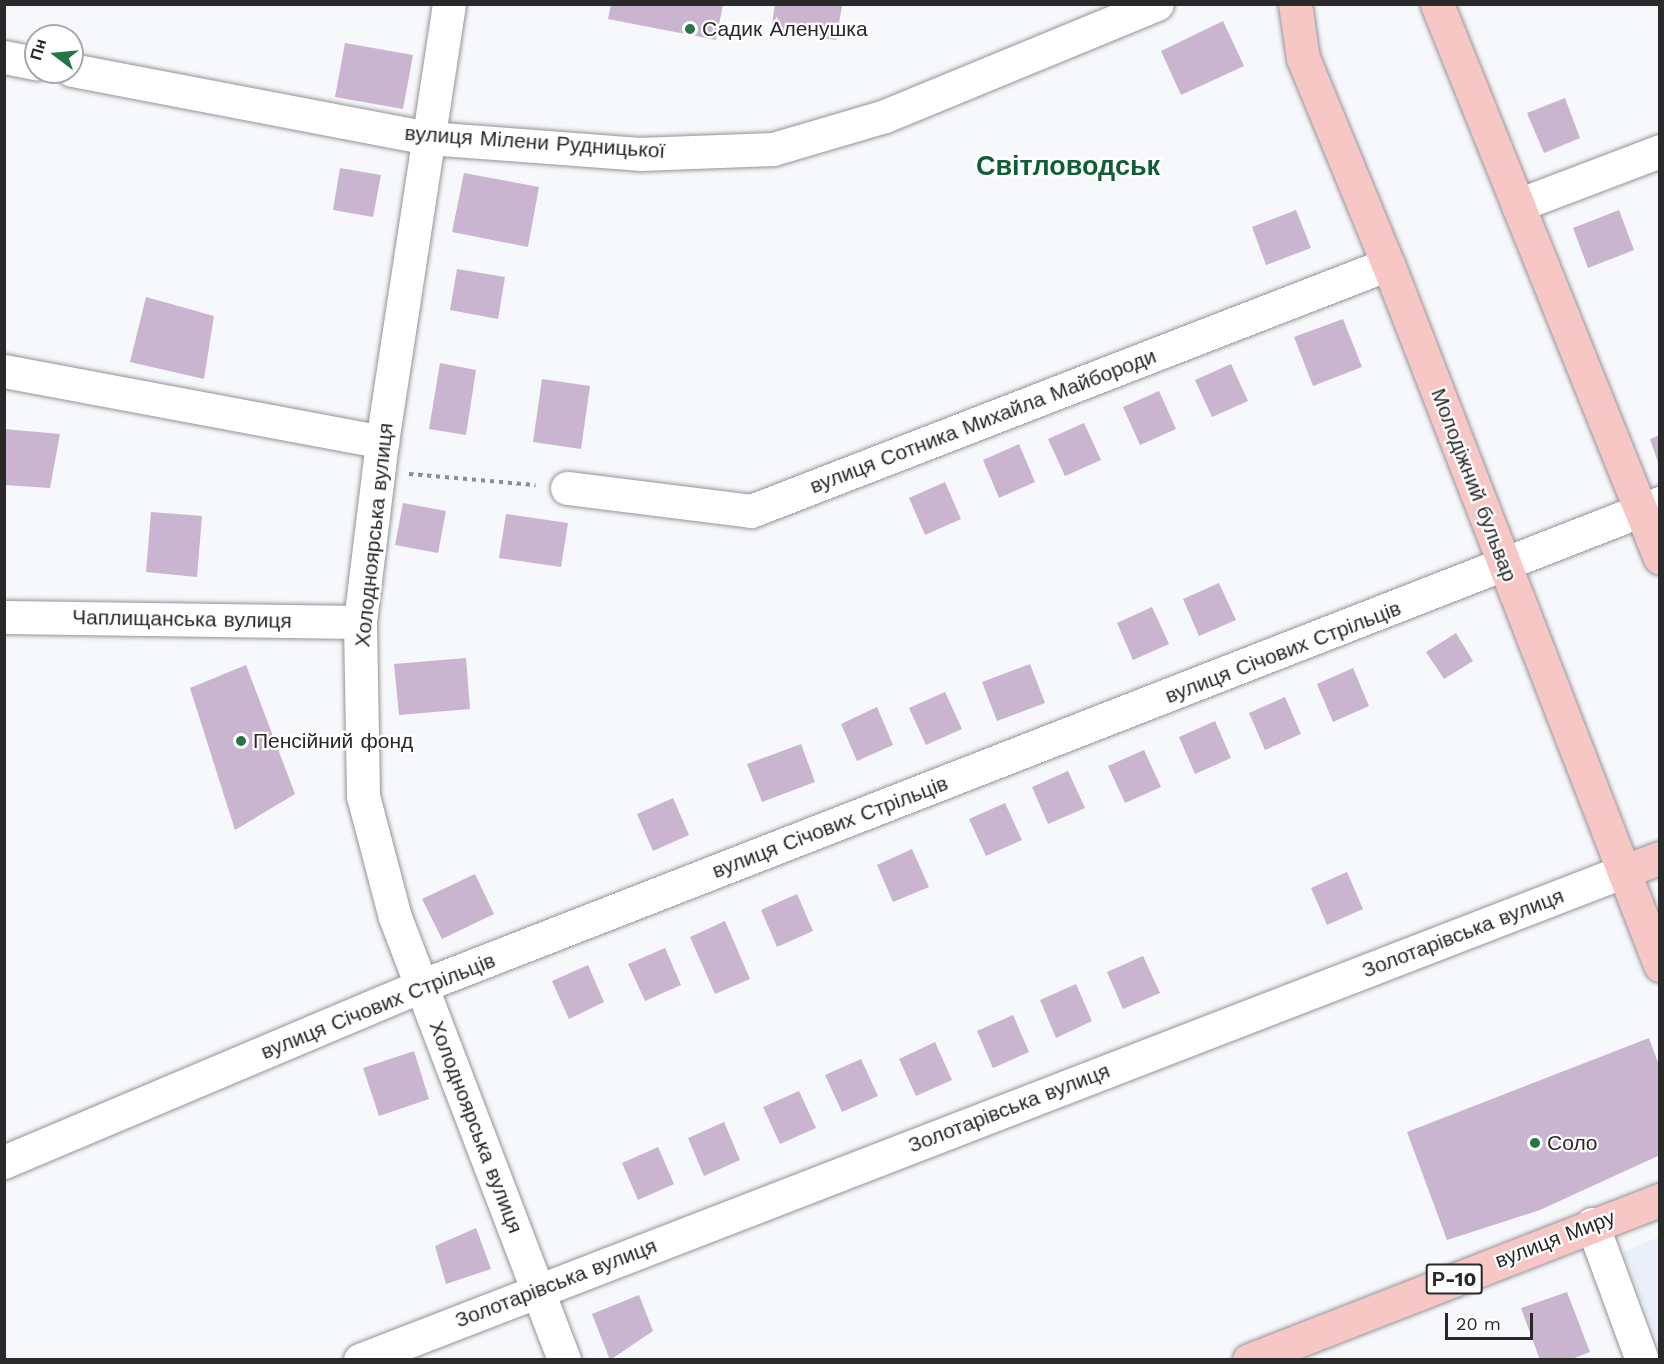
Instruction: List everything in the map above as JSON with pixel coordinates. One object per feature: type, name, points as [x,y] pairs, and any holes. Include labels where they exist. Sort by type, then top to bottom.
[{"type":"main road","name":"Молодіжний бульвар","points":[[1295,4],[1303,58],[1388,264],[1659,965]]},
{"type":"main road","points":[[1437,4],[1518,205],[1650,507],[1659,558]]},
{"type":"main road","name":"Золотарівська вулиця","points":[[1624,871],[1659,858]]},
{"type":"main road","name":"вулиця Миру","points":[[1249,1359],[1592,1224],[1659,1200]]},
{"type":"street","name":"Холодноярська вулиця","points":[[449,4],[380,457],[360,622],[363,796],[395,917],[564,1359]]},
{"type":"street","name":"вулиця Мілени Рудницької","points":[[84,72],[428,138],[639,154],[773,149],[885,116],[1157,4]]},
{"type":"street","points":[[4,57],[24,61]]},
{"type":"street","points":[[1518,205],[1659,151]]},
{"type":"street","name":"вулиця Сотника Михайла Майбороди","points":[[567,488],[751,511],[1388,264]]},
{"type":"street","points":[[4,370],[380,457]]},
{"type":"street","name":"вулиця Січових Стрільців","points":[[4,1162],[421,986],[1506,566],[1650,507]]},
{"type":"street","name":"Чаплищанська вулиця","points":[[4,617],[360,622]]},
{"type":"street","name":"Золотарівська вулиця","points":[[360,1359],[1624,871]]},
{"type":"street","points":[[1592,1224],[1642,1359]]},
{"type":"path","points":[[380,457],[567,488]]},
{"type":"shaded area","points":[[1659,1237],[1659,1343],[1623,1252]]},
{"type":"building","name":"Садик Аленушка","points":[[611,4],[723,4],[716,40],[608,19]]},
{"type":"building","name":"Садик Аленушка","points":[[775,4],[842,6],[836,40],[771,30]]},
{"type":"building","points":[[1223,21],[1244,66],[1181,95],[1161,51]]},
{"type":"building","points":[[345,43],[413,55],[403,109],[335,97]]},
{"type":"building","points":[[1565,98],[1580,138],[1544,153],[1527,113]]},
{"type":"building","points":[[340,168],[381,175],[373,217],[333,210]]},
{"type":"building","points":[[464,173],[539,187],[528,247],[452,232]]},
{"type":"building","points":[[1296,210],[1311,248],[1266,265],[1252,227]]},
{"type":"building","points":[[1619,210],[1634,250],[1588,268],[1573,228]]},
{"type":"building","points":[[457,269],[505,277],[498,319],[450,310]]},
{"type":"building","points":[[146,297],[214,316],[204,379],[130,362]]},
{"type":"building","points":[[1343,319],[1362,367],[1313,386],[1294,337]]},
{"type":"building","points":[[440,363],[476,370],[466,435],[429,429]]},
{"type":"building","points":[[1231,364],[1248,401],[1212,417],[1195,380]]},
{"type":"building","points":[[542,379],[590,386],[581,449],[533,442]]},
{"type":"building","points":[[1159,391],[1176,429],[1140,445],[1123,407]]},
{"type":"building","points":[[1084,423],[1101,460],[1065,476],[1048,439]]},
{"type":"building","points":[[4,429],[60,434],[50,488],[4,485]]},
{"type":"building","points":[[1660,435],[1660,465],[1659,465],[1650,439]]},
{"type":"building","points":[[1019,444],[1035,482],[999,498],[983,460]]},
{"type":"building","points":[[945,482],[961,519],[925,535],[909,498]]},
{"type":"building","points":[[403,503],[446,511],[438,553],[395,545]]},
{"type":"building","points":[[151,512],[202,516],[197,577],[146,572]]},
{"type":"building","points":[[506,514],[568,523],[561,567],[499,558]]},
{"type":"building","points":[[1219,583],[1236,620],[1199,636],[1183,599]]},
{"type":"building","points":[[1152,607],[1169,644],[1133,660],[1117,623]]},
{"type":"building","points":[[1456,633],[1473,661],[1444,679],[1426,652]]},
{"type":"building","points":[[466,658],[470,709],[399,715],[394,664]]},
{"type":"building","points":[[1030,664],[1045,703],[997,721],[982,682]]},
{"type":"building","name":"Пенсійний фонд","points":[[246,665],[295,794],[235,830],[190,688]]},
{"type":"building","points":[[1353,668],[1369,706],[1333,722],[1317,684]]},
{"type":"building","points":[[945,692],[962,729],[926,745],[909,708]]},
{"type":"building","points":[[1285,697],[1301,734],[1265,750],[1249,713]]},
{"type":"building","points":[[877,707],[893,745],[857,761],[841,724]]},
{"type":"building","points":[[1215,721],[1231,758],[1195,774],[1179,737]]},
{"type":"building","points":[[801,744],[815,782],[762,802],[747,764]]},
{"type":"building","points":[[1144,750],[1161,787],[1125,803],[1108,766]]},
{"type":"building","points":[[1068,771],[1085,808],[1048,824],[1032,787]]},
{"type":"building","points":[[673,798],[689,835],[653,851],[637,814]]},
{"type":"building","points":[[1005,803],[1022,840],[986,856],[969,819]]},
{"type":"building","points":[[912,849],[929,887],[893,902],[877,865]]},
{"type":"building","points":[[1347,872],[1363,909],[1327,925],[1311,888]]},
{"type":"building","points":[[475,874],[494,914],[442,939],[422,899]]},
{"type":"building","points":[[797,894],[813,931],[777,947],[761,910]]},
{"type":"building","points":[[725,921],[750,979],[715,994],[690,937]]},
{"type":"building","points":[[665,948],[681,985],[645,1001],[628,964]]},
{"type":"building","points":[[1143,956],[1160,993],[1123,1009],[1107,972]]},
{"type":"building","points":[[588,965],[604,1002],[569,1019],[552,981]]},
{"type":"building","points":[[1076,984],[1092,1021],[1056,1038],[1040,1000]]},
{"type":"building","points":[[1013,1015],[1029,1052],[993,1068],[977,1031]]},
{"type":"building","name":"Соло","points":[[1649,1038],[1660,1068],[1660,1155],[1540,1210],[1447,1240],[1407,1132]]},
{"type":"building","points":[[935,1042],[952,1080],[916,1096],[899,1059]]},
{"type":"building","points":[[414,1051],[429,1099],[379,1116],[363,1068]]},
{"type":"building","points":[[861,1059],[878,1096],[842,1112],[825,1075]]},
{"type":"building","points":[[799,1091],[816,1128],[780,1144],[763,1107]]},
{"type":"building","points":[[724,1122],[740,1160],[704,1176],[688,1138]]},
{"type":"building","points":[[658,1147],[674,1184],[638,1200],[622,1163]]},
{"type":"building","points":[[476,1228],[491,1269],[446,1284],[435,1246]]},
{"type":"building","points":[[1567,1292],[1590,1352],[1569,1360],[1540,1360],[1521,1308]]},
{"type":"building","points":[[639,1295],[653,1331],[610,1360],[592,1314]]},
{"type":"place","name":"Садик Аленушка","points":[[690,29]]},
{"type":"place","name":"Пенсійний фонд","points":[[241,741]]},
{"type":"place","name":"Соло","points":[[1535,1143]]},
{"type":"district","name":"Світловодськ","points":[[1068,167]]}]
